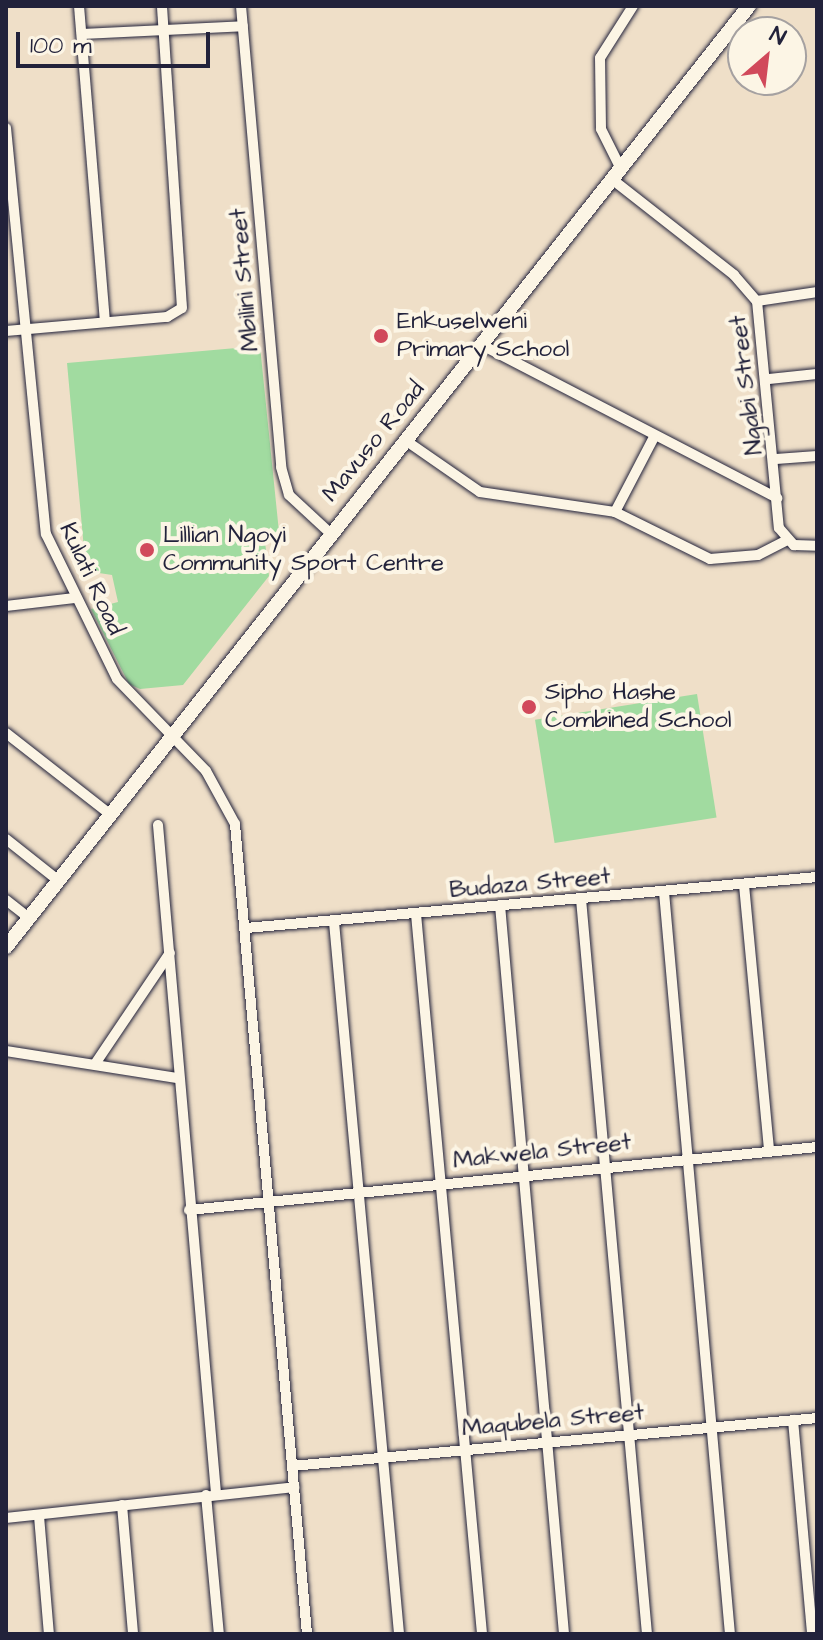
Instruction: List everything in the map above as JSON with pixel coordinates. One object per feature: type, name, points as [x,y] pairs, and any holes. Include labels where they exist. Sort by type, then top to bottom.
[{"type":"street","points":[[79,6],[105,320]]},
{"type":"street","points":[[6,331],[174,315],[185,297],[162,6]]},
{"type":"street","name":"Mbilini Street","points":[[241,6],[281,467],[289,495],[329,532]]},
{"type":"street","points":[[617,174],[601,129],[600,58],[633,6]]},
{"type":"street","name":"Mavuso Road","points":[[6,947],[329,532],[749,6]]},
{"type":"street","points":[[82,34],[163,27],[243,26]]},
{"type":"street","name":"Kulati Road","points":[[6,128],[28,330],[41,513],[75,598],[133,702],[170,735],[229,807],[246,928],[307,1634]]},
{"type":"street","name":"Ngabi Street","points":[[617,174],[757,301],[769,379],[779,528],[788,540]]},
{"type":"street","points":[[757,301],[817,292]]},
{"type":"street","points":[[480,344],[654,437],[777,498]]},
{"type":"street","points":[[769,379],[817,374]]},
{"type":"street","points":[[615,512],[654,437]]},
{"type":"street","points":[[405,440],[480,492],[615,512],[710,559],[758,555],[788,540],[801,547],[817,546]]},
{"type":"street","points":[[776,459],[817,456]]},
{"type":"street","points":[[6,606],[75,598]]},
{"type":"street","points":[[6,733],[111,815]]},
{"type":"street","points":[[158,825],[211,1494],[219,1634]]},
{"type":"street","points":[[6,839],[59,881]]},
{"type":"street","name":"Budaza Street","points":[[246,928],[817,877]]},
{"type":"street","points":[[744,885],[769,1151]]},
{"type":"street","points":[[664,892],[730,1634]]},
{"type":"street","points":[[581,899],[647,1634]]},
{"type":"street","points":[[6,900],[29,918]]},
{"type":"street","points":[[500,905],[564,1634]]},
{"type":"street","points":[[416,914],[482,1634]]},
{"type":"street","points":[[334,922],[399,1634]]},
{"type":"street","points":[[95,1064],[170,953]]},
{"type":"street","points":[[6,1051],[177,1078]]},
{"type":"street","name":"Makwela Street","points":[[189,1210],[524,1172],[817,1147]]},
{"type":"street","name":"Maqubela Street","points":[[292,1466],[817,1418]]},
{"type":"street","points":[[793,1420],[812,1634]]},
{"type":"street","points":[[6,1518],[294,1487]]},
{"type":"street","points":[[122,1505],[133,1634]]},
{"type":"street","points":[[39,1516],[49,1634]]},
{"type":"green space","points":[[260,346],[279,532],[264,533],[269,576],[183,685],[140,689],[129,684],[91,609],[118,602],[112,575],[86,571],[67,363]]},
{"type":"green space","points":[[697,694],[717,817],[555,843],[535,720]]},
{"type":"place","name":"Enkuselweni Primary School","points":[[381,336]]},
{"type":"place","name":"Lillian Ngoyi Community Sport Centre","points":[[147,550]]},
{"type":"place","name":"Sipho Hashe Combined School","points":[[529,707]]}]
